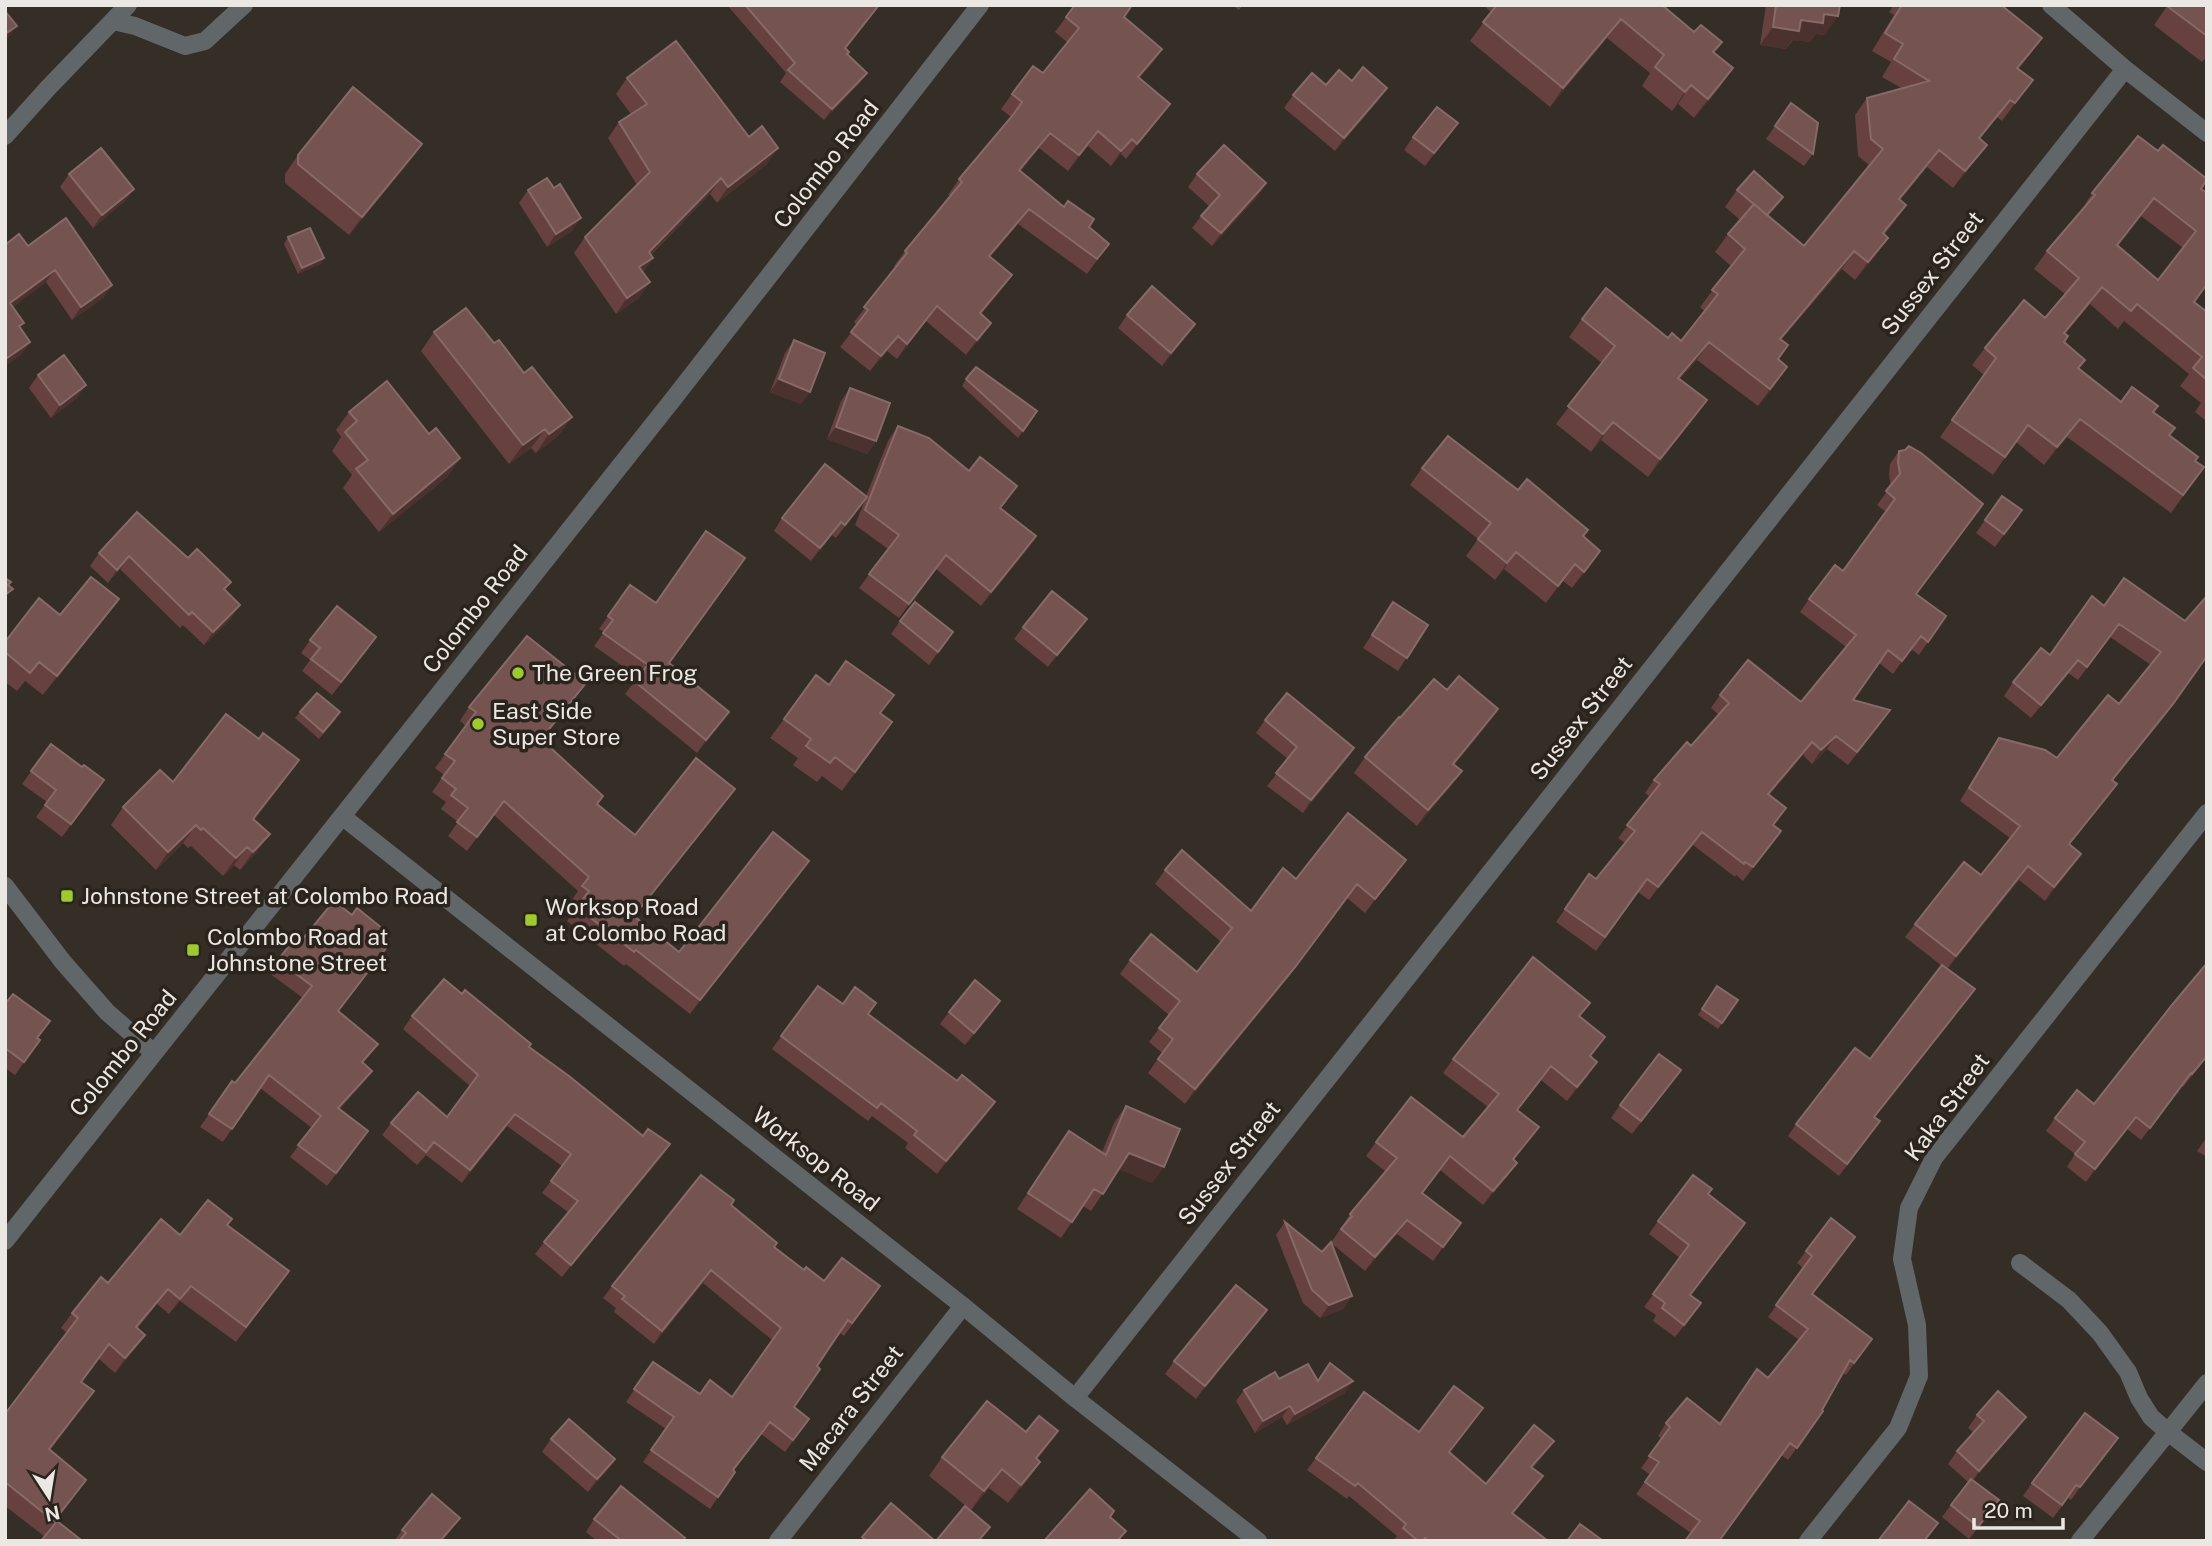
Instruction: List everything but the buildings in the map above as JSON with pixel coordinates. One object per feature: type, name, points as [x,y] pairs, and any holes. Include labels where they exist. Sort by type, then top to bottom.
[{"type":"street","points":[[5,136],[128,5]]},
{"type":"street","points":[[113,21],[135,26],[185,46],[205,41],[244,5]]},
{"type":"street","name":"Colombo Road","points":[[5,1241],[980,5]]},
{"type":"street","points":[[2051,5],[2125,69],[2207,133]]},
{"type":"street","name":"Sussex Street","points":[[1075,1398],[2125,69]]},
{"type":"street","name":"Kaka Street","points":[[1808,1541],[1898,1428],[1919,1376],[1917,1325],[1902,1259],[1909,1208],[1934,1158],[2207,813]]},
{"type":"street","name":"Worksop Road","points":[[342,817],[1258,1541]]},
{"type":"street","points":[[5,886],[63,962],[107,1012],[154,1053]]},
{"type":"street","points":[[2020,1264],[2069,1300],[2100,1333],[2128,1372],[2151,1417],[2207,1462]]},
{"type":"street","name":"Macara Street","points":[[778,1541],[963,1306]]},
{"type":"street","points":[[2080,1541],[2207,1383]]},
{"type":"place","name":"The Green Frog","points":[[518,673]]},
{"type":"place","name":"East Side Super Store","points":[[478,724]]},
{"type":"place","name":"Johnstone Street at Colombo Road","points":[[67,896]]},
{"type":"place","name":"Worksop Road at Colombo Road","points":[[531,920]]},
{"type":"place","name":"Colombo Road at Johnstone Street","points":[[193,950]]}]
